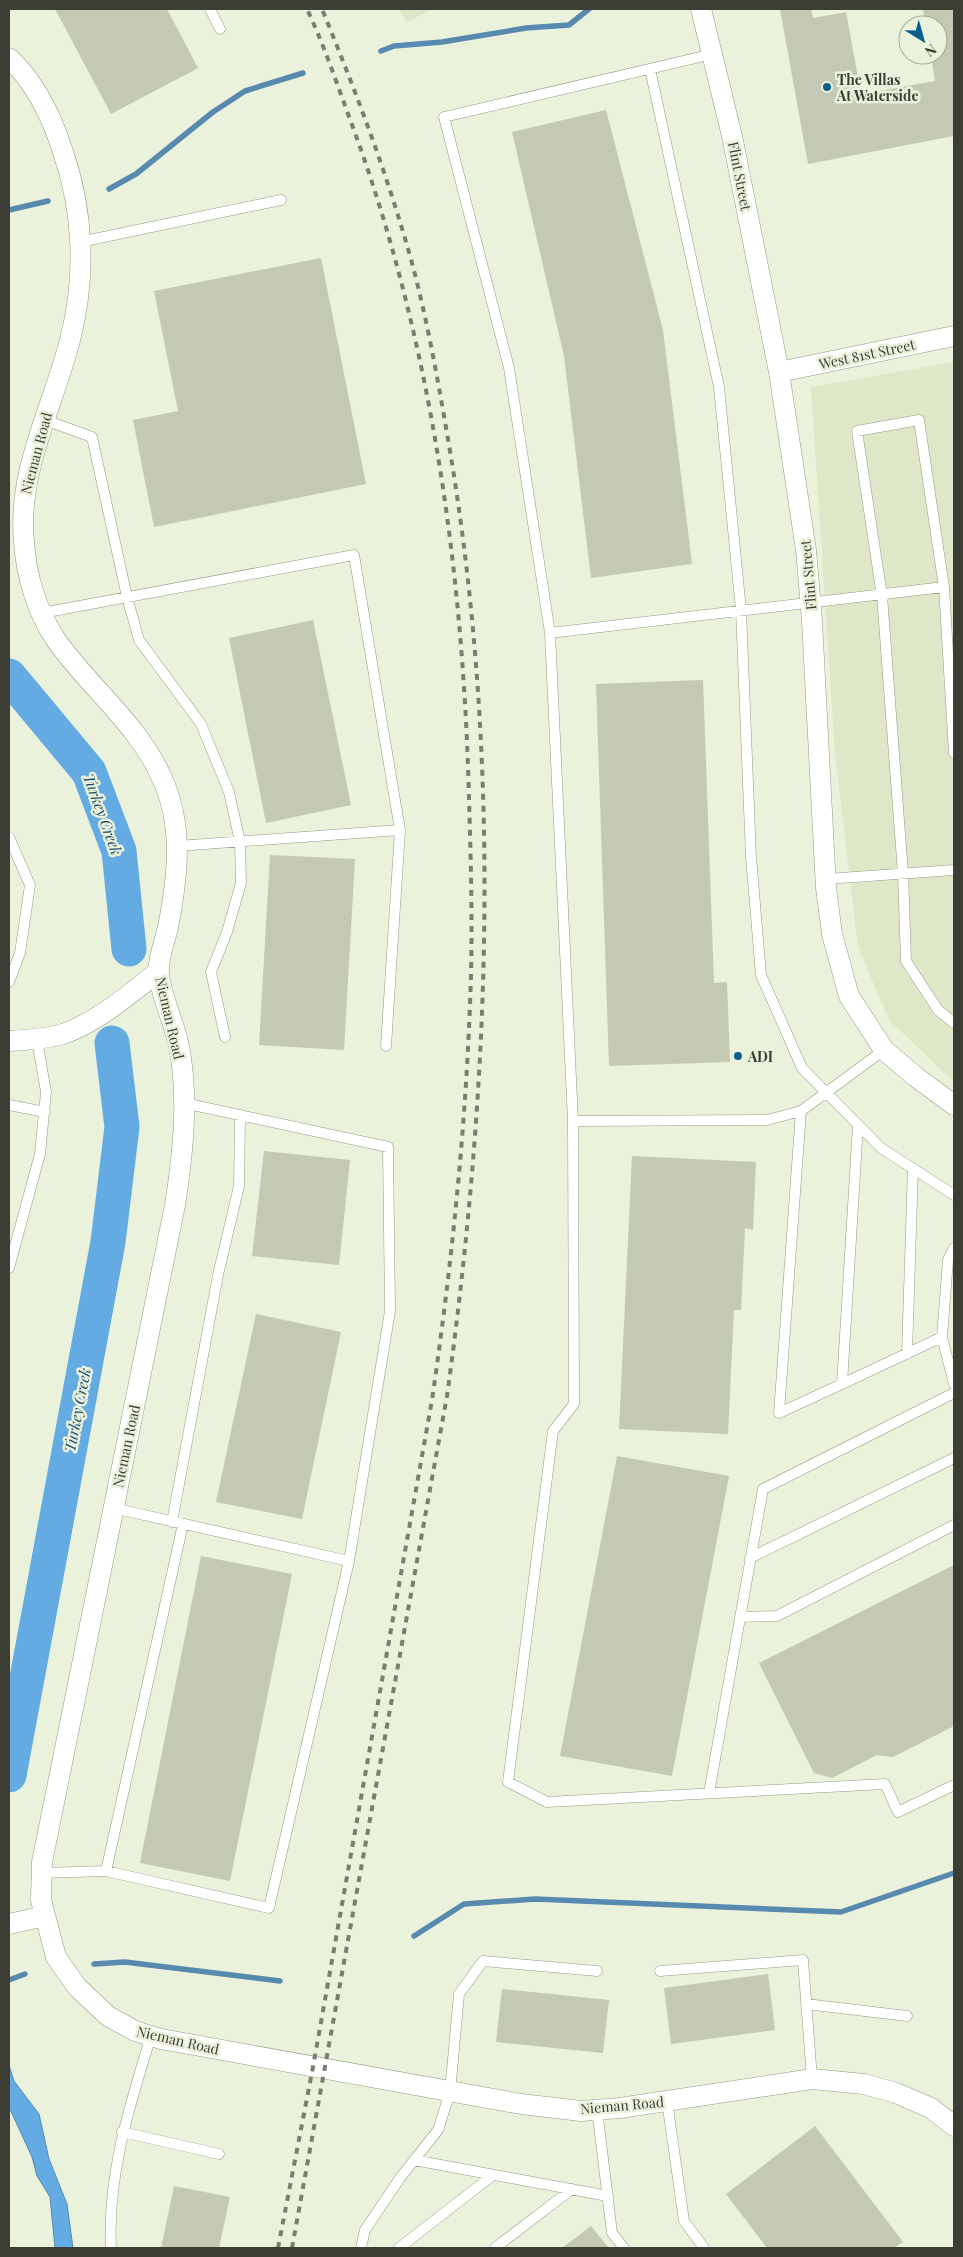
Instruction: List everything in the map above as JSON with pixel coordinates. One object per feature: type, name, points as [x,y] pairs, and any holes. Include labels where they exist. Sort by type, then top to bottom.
[{"type":"street","name":"Flint Street","points":[[701,9],[732,136],[779,372],[806,550],[826,879],[832,934],[849,996],[884,1050],[954,1105]]},
{"type":"street","name":"Nieman Road","points":[[9,58],[38,94],[57,133],[73,181],[78,206],[81,256],[78,306],[70,340],[26,477],[22,508],[24,543],[30,580],[42,613],[56,639],[122,718],[155,763],[163,781],[174,817],[177,846],[174,894],[158,972],[179,1047],[184,1103],[182,1154],[175,1205],[44,1852],[41,1900],[56,1957],[77,1987],[108,2016],[135,2031],[150,2036],[313,2068],[520,2104],[580,2111],[667,2101],[812,2079],[864,2084],[896,2094],[931,2108],[954,2126]]},
{"type":"street","name":"West 81st Street","points":[[779,372],[954,336]]},
{"type":"street","points":[[9,1040],[37,1040],[64,1034],[94,1019],[158,972]]},
{"type":"street","points":[[9,1924],[45,1916]]},
{"type":"lane","points":[[210,9],[220,29]]},
{"type":"lane","points":[[713,54],[444,117],[509,368],[550,633],[573,1121],[574,1404],[553,1431],[508,1782],[547,1802],[885,1784],[898,1812],[954,1784]]},
{"type":"lane","points":[[650,69],[719,387],[741,610],[751,857],[760,975],[802,1068],[881,1148],[954,1195]]},
{"type":"lane","points":[[80,242],[281,200]]},
{"type":"lane","points":[[45,420],[92,437],[127,597],[139,640],[200,724],[229,792],[240,842],[241,883],[227,932],[211,972],[225,1037]]},
{"type":"lane","points":[[954,753],[944,588],[919,420],[857,431],[882,596],[903,873],[906,961],[938,1010],[954,1023]]},
{"type":"lane","points":[[42,613],[354,555],[400,830],[386,1046]]},
{"type":"lane","points":[[550,633],[944,588]]},
{"type":"lane","points":[[177,846],[400,830]]},
{"type":"lane","points":[[9,837],[30,885],[20,953],[9,982]]},
{"type":"lane","points":[[826,879],[954,870]]},
{"type":"lane","points":[[9,1268],[40,1154],[46,1092],[37,1040]]},
{"type":"lane","points":[[573,1121],[767,1120],[801,1111],[884,1050]]},
{"type":"lane","points":[[42,1873],[106,1871],[269,1908],[349,1561],[390,1311],[388,1147],[184,1103]]},
{"type":"lane","points":[[9,1105],[45,1112]]},
{"type":"lane","points":[[801,1111],[780,1413],[942,1337]]},
{"type":"lane","points":[[172,1522],[218,1275],[239,1186],[240,1115]]},
{"type":"lane","points":[[842,1384],[858,1125]]},
{"type":"lane","points":[[907,1354],[913,1168]]},
{"type":"lane","points":[[954,1248],[948,1260],[942,1337],[954,1384]]},
{"type":"lane","points":[[709,1793],[763,1489],[954,1393]]},
{"type":"lane","points":[[750,1558],[954,1458]]},
{"type":"lane","points":[[113,1508],[349,1561]]},
{"type":"lane","points":[[106,1871],[183,1524]]},
{"type":"lane","points":[[740,1617],[777,1616],[954,1525]]},
{"type":"lane","points":[[660,1971],[803,1960],[812,2079]]},
{"type":"lane","points":[[360,2248],[365,2230],[414,2160],[438,2130],[450,2092],[459,1994],[483,1961],[597,1971]]},
{"type":"lane","points":[[806,2004],[907,2016]]},
{"type":"lane","points":[[111,2248],[110,2226],[122,2132],[150,2036]]},
{"type":"lane","points":[[667,2101],[684,2221],[704,2248]]},
{"type":"lane","points":[[597,2110],[612,2233],[624,2248]]},
{"type":"lane","points":[[122,2132],[219,2154]]},
{"type":"lane","points":[[414,2160],[608,2196]]},
{"type":"lane","points":[[399,2248],[493,2175]]},
{"type":"lane","points":[[495,2248],[572,2190]]},
{"type":"shaded area","points":[[399,9],[431,9],[407,23]]},
{"type":"shaded area","points":[[954,362],[954,1082],[889,1020],[858,947],[835,754],[811,387]]},
{"type":"water","points":[[9,2065],[14,2081],[39,2114],[49,2159],[67,2204],[73,2248],[55,2248],[50,2197],[37,2176],[32,2157],[9,2107]]},
{"type":"building","points":[[55,9],[167,9],[198,68],[111,114]]},
{"type":"building","name":"The Villas At Waterside","points":[[780,9],[811,9],[813,18],[846,12],[861,94],[935,81],[933,65],[948,65],[948,15],[924,15],[923,9],[954,9],[954,136],[808,164]]},
{"type":"building","points":[[606,110],[663,330],[692,564],[591,578],[564,356],[512,132]]},
{"type":"building","points":[[321,258],[366,484],[154,527],[133,420],[178,411],[154,291]]},
{"type":"building","points":[[313,620],[351,805],[266,823],[229,638]]},
{"type":"building","points":[[703,680],[714,983],[727,982],[730,1062],[609,1066],[596,684]]},
{"type":"building","points":[[270,855],[355,859],[344,1050],[259,1045]]},
{"type":"building","points":[[264,1151],[350,1160],[339,1265],[252,1256]]},
{"type":"building","points":[[632,1156],[756,1162],[753,1230],[745,1228],[741,1310],[734,1310],[728,1434],[619,1429]]},
{"type":"building","points":[[256,1314],[341,1332],[302,1519],[216,1502]]},
{"type":"building","points":[[617,1456],[729,1476],[672,1776],[560,1756]]},
{"type":"building","points":[[201,1556],[292,1574],[230,1881],[140,1863]]},
{"type":"building","points":[[954,1565],[954,1726],[893,1757],[877,1755],[832,1778],[814,1773],[759,1663]]},
{"type":"building","points":[[768,1974],[775,2030],[671,2044],[664,1988]]},
{"type":"building","points":[[502,1989],[609,2000],[603,2053],[496,2042]]},
{"type":"building","points":[[815,2126],[903,2242],[894,2248],[767,2248],[726,2194]]},
{"type":"building","points":[[174,2186],[230,2197],[219,2248],[161,2248]]},
{"type":"building","points":[[591,2226],[609,2248],[562,2248]]},
{"type":"waterway","points":[[381,51],[394,46],[442,42],[526,28],[569,25],[589,9]]},
{"type":"waterway","points":[[109,189],[136,174],[213,112],[245,91],[303,73]]},
{"type":"waterway","points":[[9,210],[48,201]]},
{"type":"waterway","name":"Turkey Creek","points":[[9,676],[89,772],[119,851],[129,949]]},
{"type":"waterway","name":"Turkey Creek","points":[[9,1775],[108,1242],[122,1127],[112,1043]]},
{"type":"waterway","points":[[414,1936],[464,1904],[535,1899],[841,1912],[954,1873]]},
{"type":"waterway","points":[[94,1964],[125,1962],[280,1981]]},
{"type":"waterway","points":[[9,1980],[25,1974]]},
{"type":"railway","points":[[278,2248],[313,2067],[432,1400],[451,1252],[461,1153],[468,1054],[471,953],[469,798],[465,712],[450,540],[438,455],[422,370],[402,286],[379,204],[351,122],[307,9]]},
{"type":"railway","points":[[292,2248],[447,1396],[462,1279],[473,1162],[481,1044],[484,926],[483,809],[478,691],[467,574],[443,408],[424,311],[393,198],[371,134],[322,9]]},
{"type":"place","name":"The Villas At Waterside","points":[[827,87]]},
{"type":"place","name":"ADI","points":[[738,1056]]}]
